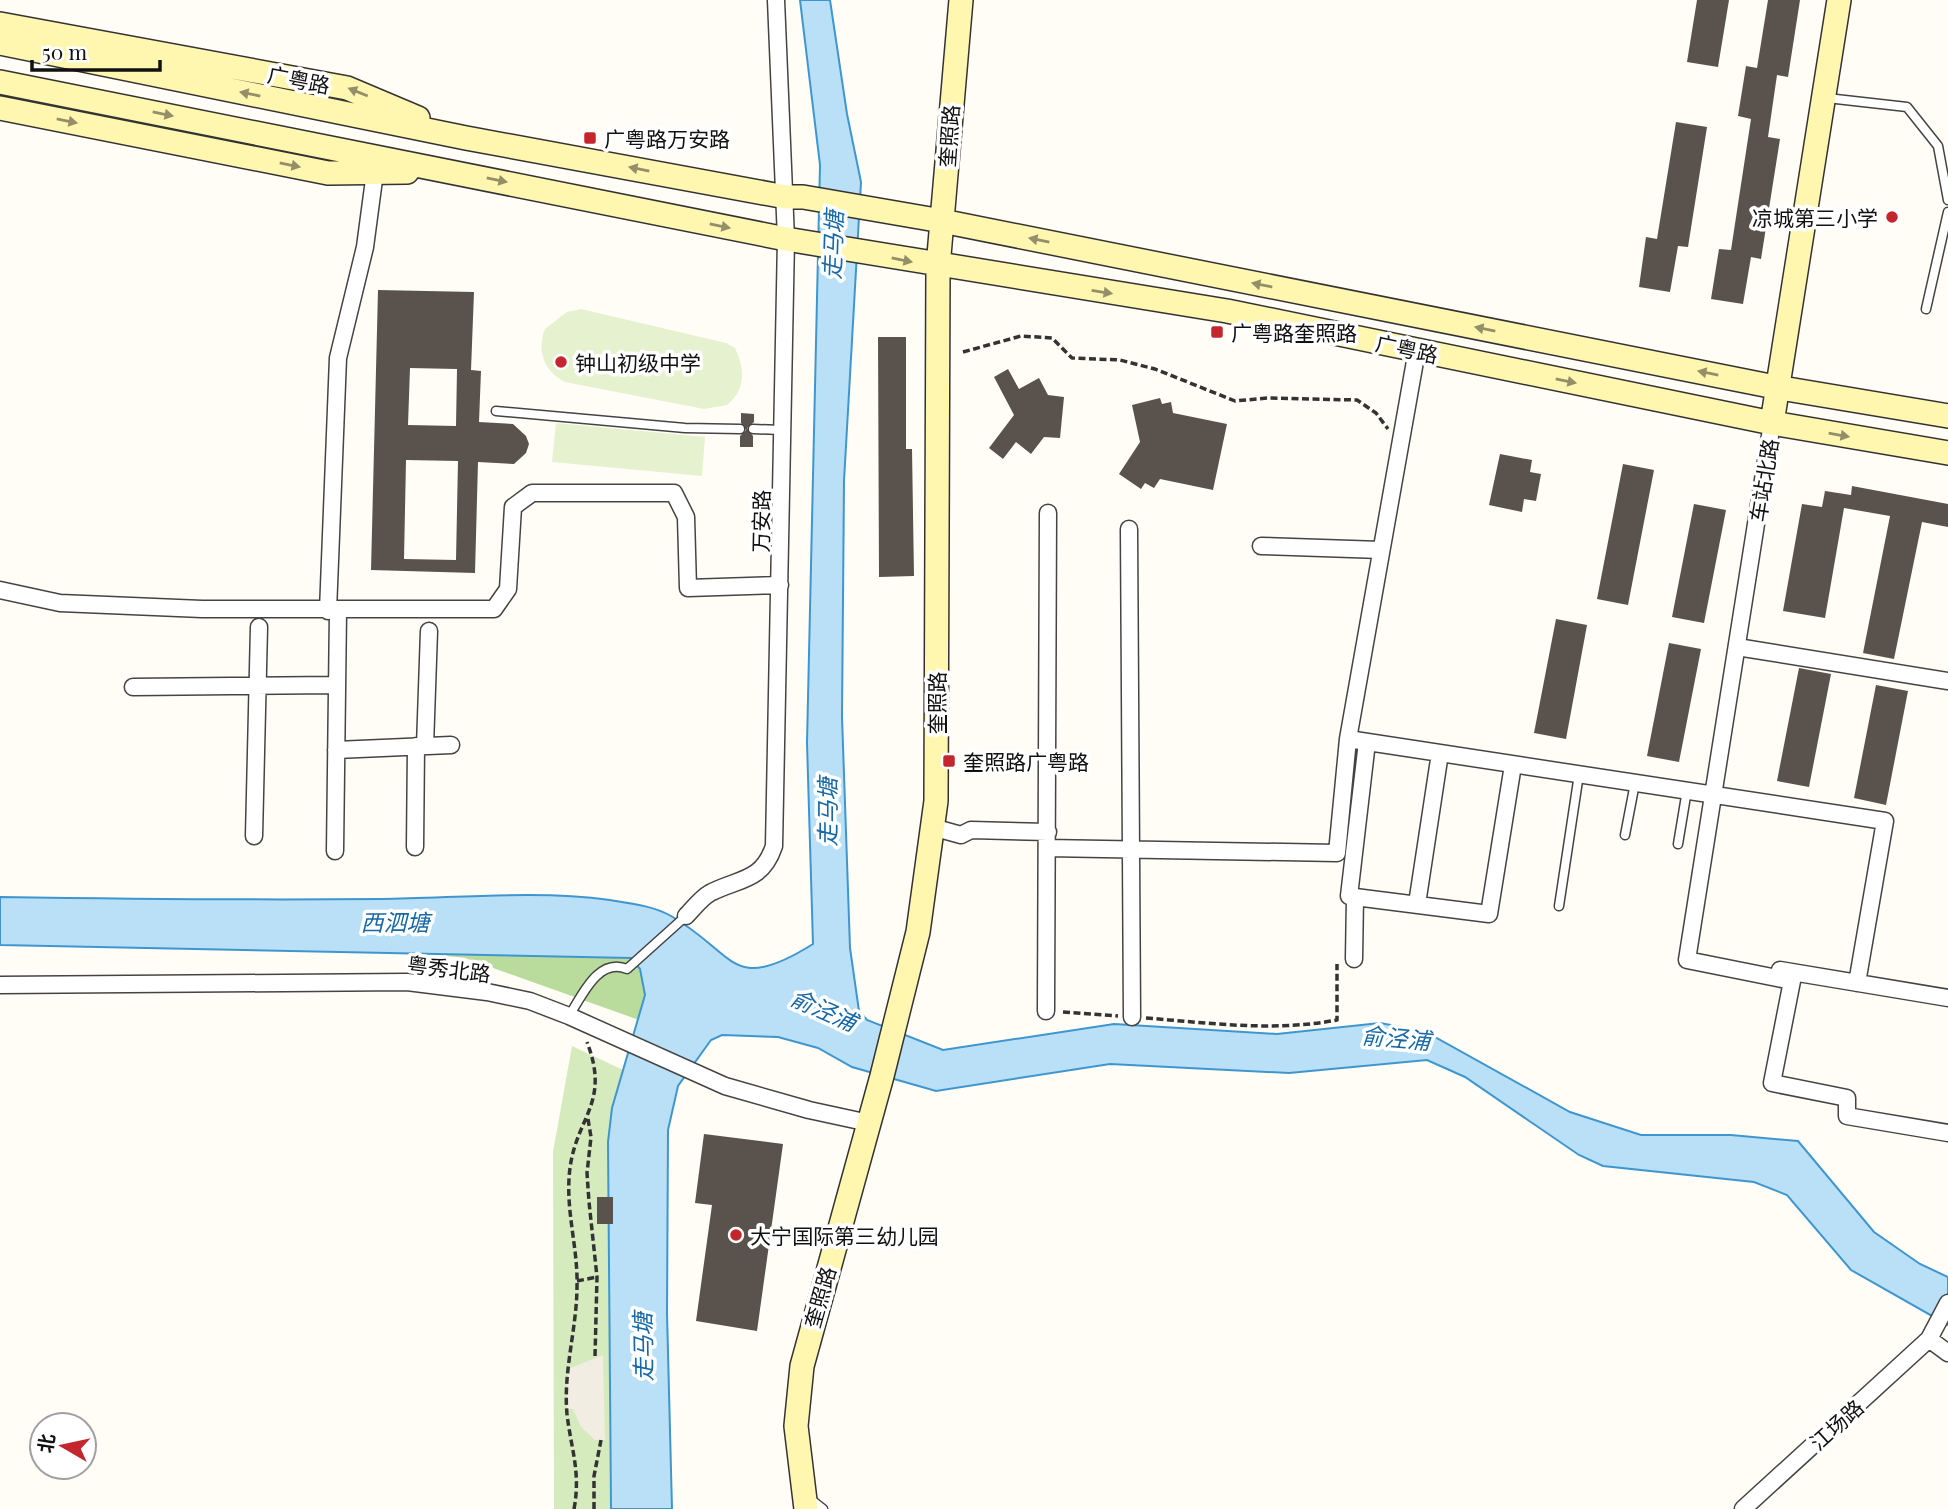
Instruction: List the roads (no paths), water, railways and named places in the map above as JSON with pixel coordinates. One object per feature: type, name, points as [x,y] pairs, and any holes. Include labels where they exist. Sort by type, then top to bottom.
[{"type":"main road","name":"奎照路","points":[[812,1506],[801,1473],[796,1426],[802,1366],[882,1076],[918,932],[936,801],[938,267],[961,0]]},
{"type":"main road","name":"车站北路","points":[[1772,424],[1775,387],[1839,0]]},
{"type":"main road","name":"广粤路","points":[[0,24],[347,88],[466,138]]},
{"type":"main road","name":"广粤路","points":[[0,43],[466,138],[942,221],[1775,387],[1948,416]]},
{"type":"main road","points":[[0,82],[795,240]]},
{"type":"main road","points":[[0,108],[328,173],[460,172]]},
{"type":"main road","name":"广粤路","points":[[795,240],[938,267],[1227,312],[1772,424],[1948,453]]},
{"type":"street","name":"万安路","points":[[686,916],[710,894],[743,881],[759,871],[769,861],[774,846],[782,430],[795,240],[794,197],[776,0]]},
{"type":"street","points":[[335,851],[336,685],[333,611],[338,358],[365,247],[375,172]]},
{"type":"street","points":[[932,827],[961,835],[971,830],[1132,850],[1337,853],[1348,739],[1417,350]]},
{"type":"street","name":"车站北路","points":[[1688,957],[1772,424]]},
{"type":"street","points":[[0,590],[60,603],[333,611],[494,609],[508,589],[513,507],[532,493],[674,494],[686,517],[688,588],[780,585]]},
{"type":"street","points":[[1046,1010],[1048,513]]},
{"type":"street","points":[[1129,529],[1132,1017]]},
{"type":"street","points":[[1261,546],[1381,550]]},
{"type":"street","points":[[254,836],[259,627]]},
{"type":"street","points":[[415,847],[429,631]]},
{"type":"street","points":[[1737,647],[1948,681]]},
{"type":"street","points":[[133,687],[336,685]]},
{"type":"street","points":[[1348,739],[1885,821],[1857,983]]},
{"type":"street","points":[[1367,742],[1349,897],[1489,914],[1513,765]]},
{"type":"street","points":[[336,750],[451,745]]},
{"type":"street","points":[[1417,904],[1440,753]]},
{"type":"street","points":[[1354,959],[1355,897]]},
{"type":"street","points":[[1688,957],[1948,999]]},
{"type":"street","points":[[1688,957],[1792,981],[1772,1083],[1847,1098],[1847,1116],[1948,1133]]},
{"type":"street","name":"粤秀北路","points":[[0,985],[407,982],[487,992],[530,1002],[574,1018],[700,1076],[808,1110],[869,1123]]},
{"type":"street","points":[[1948,1303],[1929,1339],[1948,1353]]},
{"type":"street","name":"江场路","points":[[1743,1509],[1929,1339]]},
{"type":"lane","points":[[1824,98],[1907,107],[1938,146],[1948,200]]},
{"type":"lane","points":[[1926,309],[1948,212]]},
{"type":"lane","points":[[496,411],[685,428],[740,429]]},
{"type":"lane","points":[[753,429],[782,430]]},
{"type":"lane","points":[[1559,906],[1579,774]]},
{"type":"lane","points":[[1625,835],[1635,783]]},
{"type":"lane","points":[[1678,844],[1687,790]]},
{"type":"lane","name":"万安路","points":[[574,1018],[602,970],[612,967],[627,969],[686,916]]},
{"type":"water","points":[[800,0],[830,0],[847,114],[861,182],[844,481],[842,717],[850,948],[859,1011],[867,1020],[943,1050],[1114,1024],[1277,1034],[1380,1023],[1424,1031],[1570,1112],[1641,1135],[1731,1135],[1798,1141],[1874,1232],[1920,1264],[1948,1277],[1948,1325],[1851,1270],[1787,1195],[1754,1182],[1603,1166],[1579,1155],[1465,1077],[1427,1060],[1289,1073],[1110,1064],[936,1091],[852,1067],[818,1048],[778,1037],[722,1035],[711,1040],[678,1086],[668,1130],[667,1313],[672,1509],[611,1509],[608,1142],[612,1108],[645,995],[640,969],[631,958],[0,945],[0,897],[382,899],[525,895],[610,900],[657,910],[692,930],[735,963],[749,968],[765,967],[813,944],[807,743],[820,165]]},
{"type":"place","name":"广粤路万安路","points":[[590,138]]},
{"type":"place","name":"凉城第三小学","points":[[1892,217]]},
{"type":"place","name":"广粤路奎照路","points":[[1217,332]]},
{"type":"place","name":"钟山初级中学","points":[[561,362]]},
{"type":"place","name":"奎照路广粤路","points":[[949,761]]},
{"type":"place","name":"大宁国际第三幼儿园","points":[[736,1235]]},
{"type":"water label","name":"走马塘","points":[[832,245]]},
{"type":"water label","name":"走马塘","points":[[826,812]]},
{"type":"water label","name":"西泗塘","points":[[395,921]]},
{"type":"water label","name":"俞泾浦","points":[[824,1009]]},
{"type":"water label","name":"俞泾浦","points":[[1396,1037]]},
{"type":"water label","name":"走马塘","points":[[642,1347]]}]
